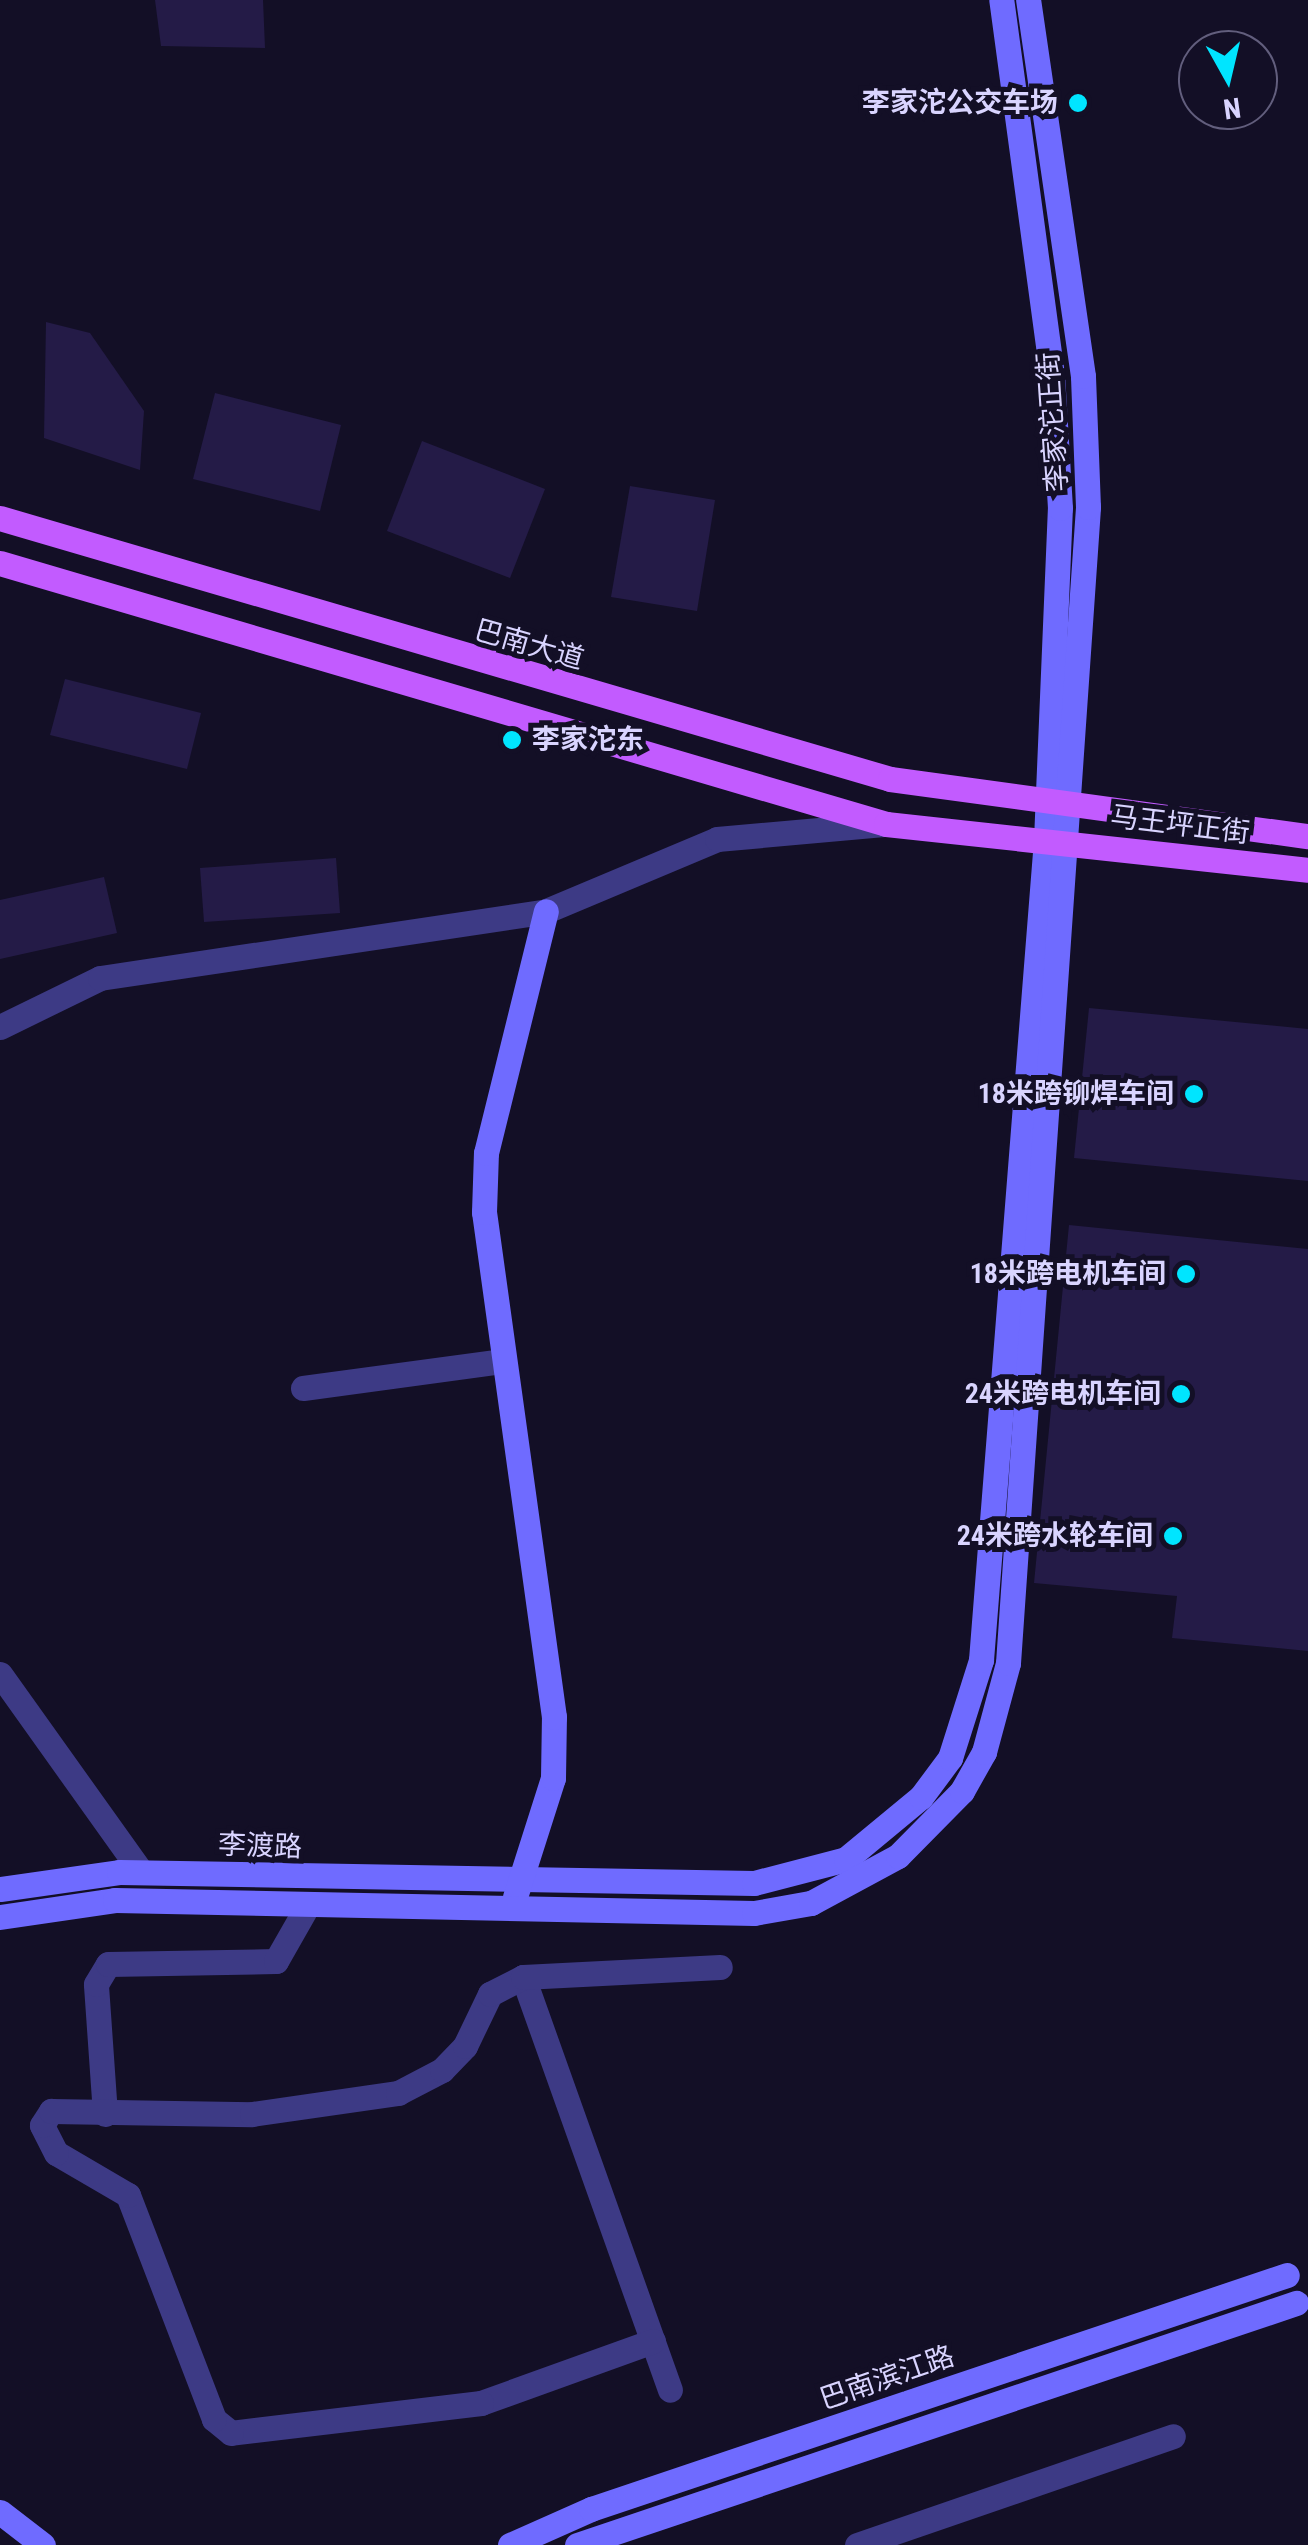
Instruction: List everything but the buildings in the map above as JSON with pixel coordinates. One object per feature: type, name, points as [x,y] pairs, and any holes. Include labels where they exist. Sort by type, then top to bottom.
[{"type":"main road","name":"李家沱正街","points":[[1000,0],[1058,441],[1046,840]]},
{"type":"main road","name":"李家沱正街","points":[[510,1912],[754,1913],[812,1902],[931,1828],[984,1752],[1008,1663],[1072,843],[1087,439],[1028,0]]},
{"type":"main road","name":"巴南大道","points":[[0,518],[890,779],[1046,807]]},
{"type":"main road","points":[[0,563],[886,824],[1046,840]]},
{"type":"main road","name":"马王坪正街","points":[[1046,807],[1308,836]]},
{"type":"main road","name":"马王坪正街","points":[[1046,840],[1308,870]]},
{"type":"main road","name":"李渡路","points":[[0,1890],[142,1872],[520,1884],[804,1876],[886,1830],[950,1758],[981,1660],[1046,840]]},
{"type":"main road","points":[[510,1912],[553,1778],[554,1717],[504,1361],[486,1153],[546,910]]},
{"type":"main road","name":"李渡路","points":[[0,1918],[115,1900],[510,1912]]},
{"type":"main road","name":"巴南滨江路","points":[[510,2545],[591,2508],[1286,2275]]},
{"type":"main road","name":"巴南滨江路","points":[[577,2545],[1296,2303]]},
{"type":"main road","points":[[0,2512],[43,2545]]},
{"type":"street","points":[[0,1027],[100,978],[546,910],[717,838],[886,824]]},
{"type":"street","points":[[303,1388],[504,1361]]},
{"type":"street","points":[[0,1674],[142,1872]]},
{"type":"street","points":[[105,2114],[96,1984],[108,1964],[276,1962],[308,1906]]},
{"type":"street","points":[[653,2340],[481,2403],[231,2433],[214,2419],[128,2195],[56,2153],[42,2125],[52,2111],[252,2114],[398,2093],[442,2070],[465,2046],[490,1994],[522,1977],[720,1966]]},
{"type":"street","points":[[522,1977],[670,2390]]},
{"type":"street","points":[[856,2545],[1173,2436]]},
{"type":"place","name":"李家沱公交车场","points":[[1078,103]]},
{"type":"place","name":"李家沱东","points":[[512,740]]},
{"type":"place","name":"18米跨铆焊车间","points":[[1194,1094]]},
{"type":"place","name":"18米跨电机车间","points":[[1186,1274]]},
{"type":"place","name":"24米跨电机车间","points":[[1181,1394]]},
{"type":"place","name":"24米跨水轮车间","points":[[1173,1536]]}]
